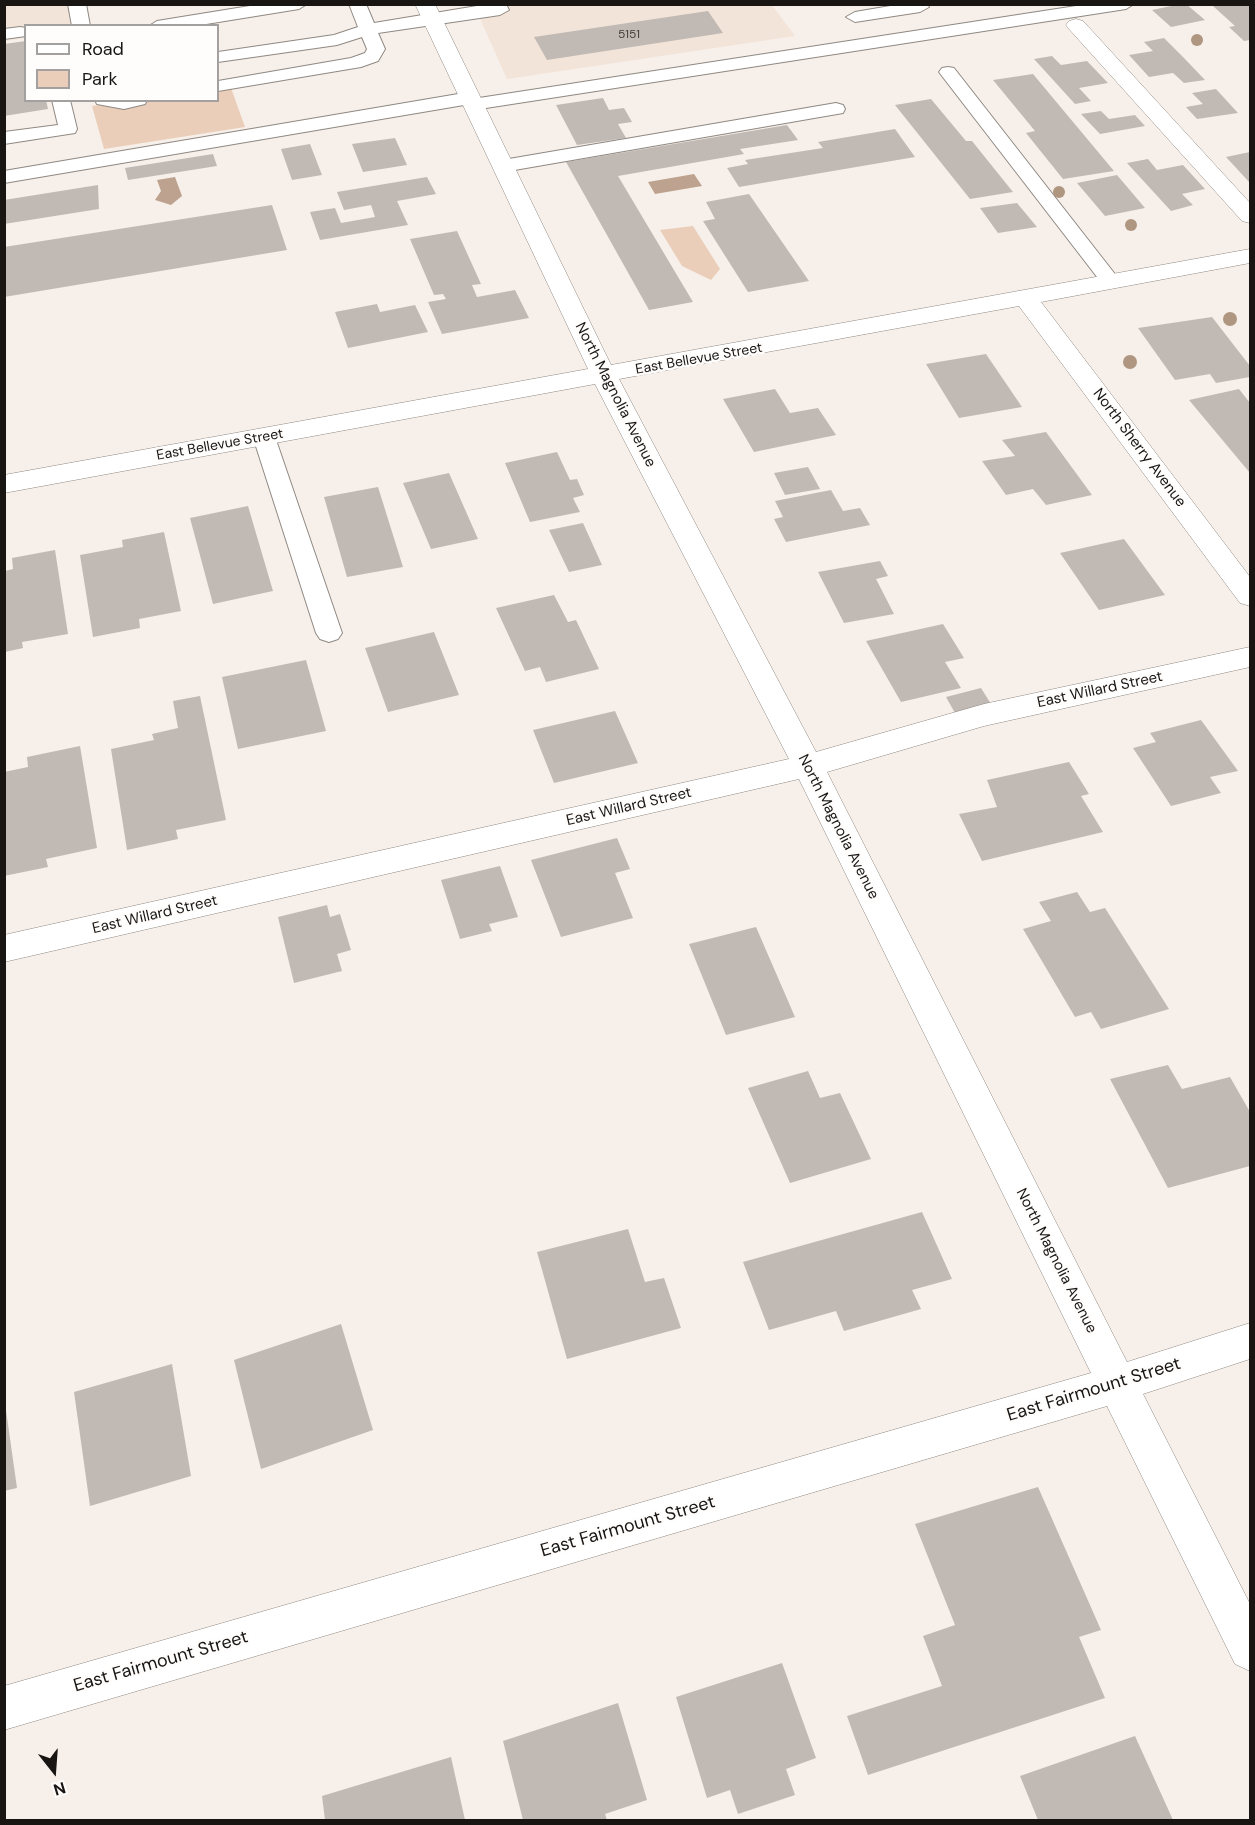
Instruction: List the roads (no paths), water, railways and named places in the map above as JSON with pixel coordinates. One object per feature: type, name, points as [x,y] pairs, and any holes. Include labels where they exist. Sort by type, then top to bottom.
[{"type":"street","name":"North Magnolia Avenue","points":[[429,12],[604,376],[808,766],[1251,1649]]},
{"type":"street","points":[[1076,25],[1251,216]]},
{"type":"street","name":"East Bellevue Street","points":[[4,484],[1027,299],[1251,256]]},
{"type":"street","name":"North Sherry Avenue","points":[[1027,299],[1251,596]]},
{"type":"street","name":"East Willard Street","points":[[4,949],[808,766],[984,715],[1251,657]]},
{"type":"street","name":"East Fairmount Street","points":[[4,1708],[1117,1384],[1251,1341]]},
{"type":"lane","points":[[78,4],[76,6],[80,24]]},
{"type":"lane","points":[[170,24],[299,4]]},
{"type":"lane","points":[[219,86],[355,63],[372,57],[376,49],[357,4]]},
{"type":"lane","points":[[219,57],[337,40],[429,12],[500,10],[497,4]]},
{"type":"lane","points":[[855,17],[920,7],[918,4]]},
{"type":"lane","points":[[4,177],[472,101],[1126,4]]},
{"type":"lane","points":[[948,72],[1111,282]]},
{"type":"lane","points":[[4,138],[68,129],[61,102]]},
{"type":"lane","points":[[503,166],[836,109]]},
{"type":"lane","points":[[264,437],[329,633]]}]
